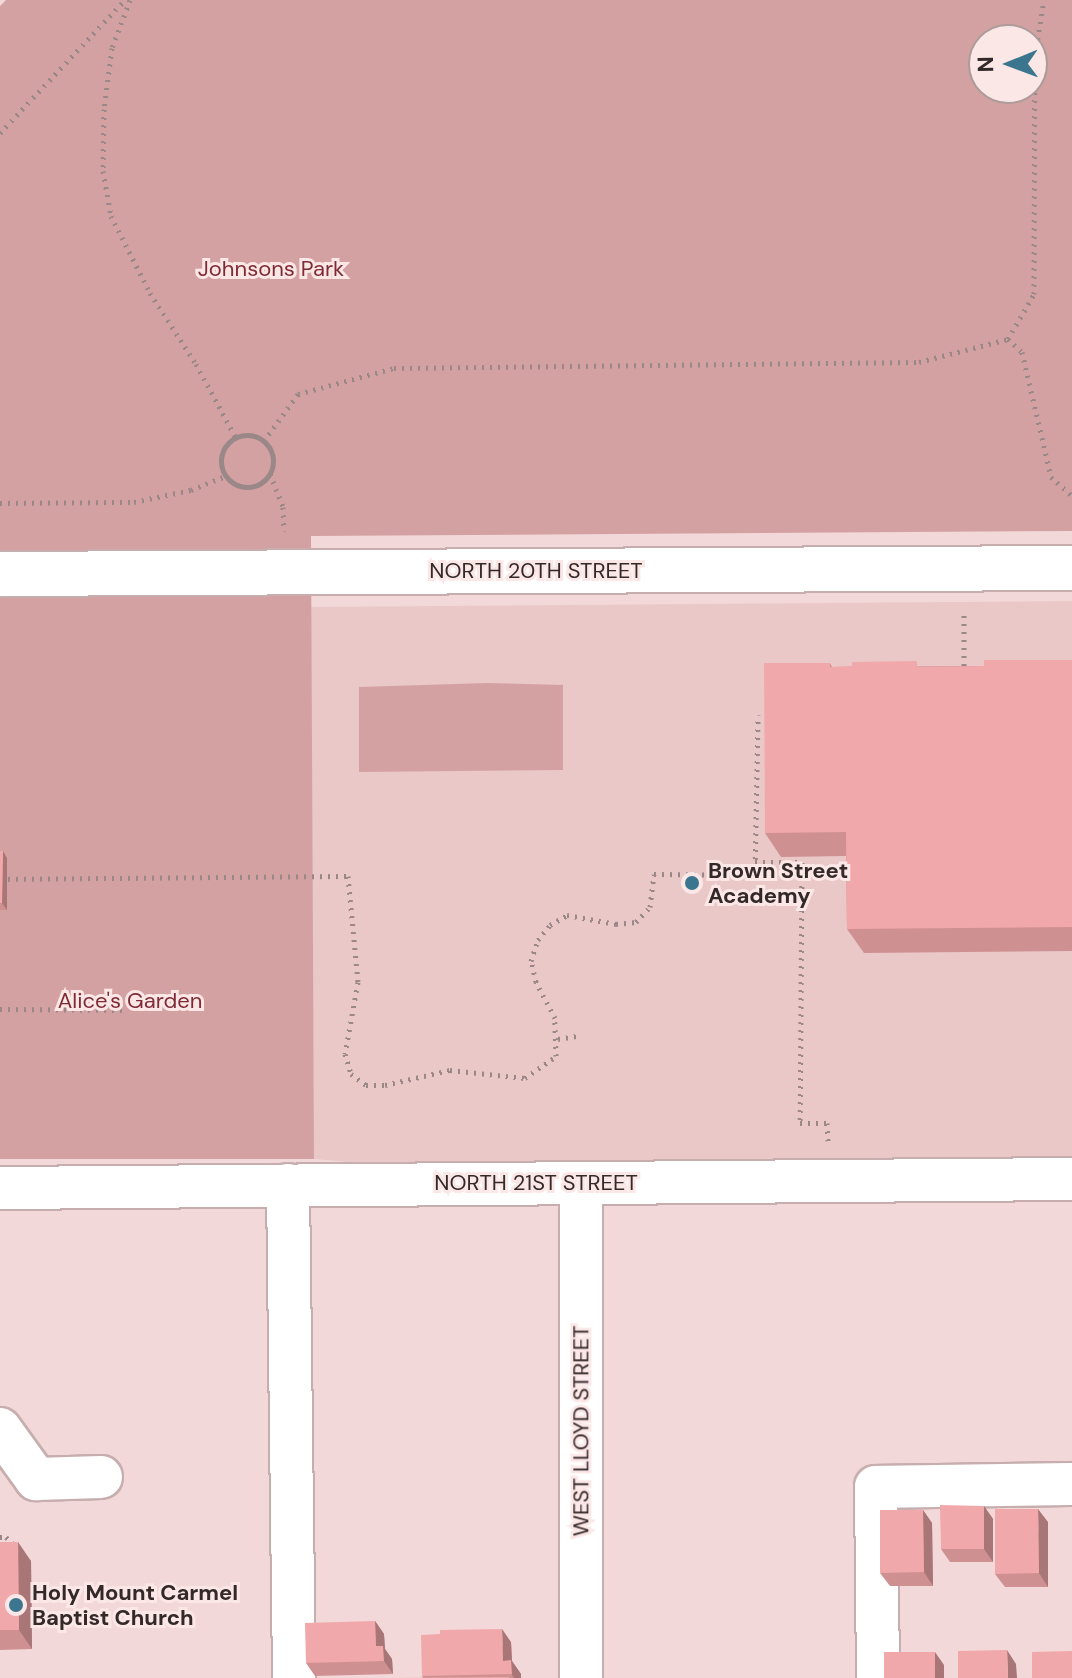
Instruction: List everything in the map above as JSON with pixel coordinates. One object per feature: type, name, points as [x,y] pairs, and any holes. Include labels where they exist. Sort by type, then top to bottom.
[{"type":"main road","name":"NORTH 20TH STREET","points":[[0,574],[1072,568]]},
{"type":"street","name":"NORTH 21ST STREET","points":[[0,1188],[1072,1179]]},
{"type":"street","name":"WEST LLOYD STREET","points":[[581,1183],[581,1678]]},
{"type":"street","points":[[288,1185],[294,1678]]},
{"type":"street","points":[[0,1429],[36,1479],[101,1477]]},
{"type":"street","points":[[878,1678],[876,1487],[1072,1484]]},
{"type":"path","points":[[0,133],[127,0]]},
{"type":"path","points":[[127,0],[112,48],[104,109],[103,171],[111,216],[150,293],[196,364],[236,438]]},
{"type":"path","points":[[264,441],[298,394],[394,368],[919,362],[1008,339],[1034,294],[1035,55],[1044,0]]},
{"type":"path","points":[[1008,339],[1022,352],[1051,477],[1072,496]]},
{"type":"path","points":[[270,474],[257,486],[248,488],[225,476],[221,458],[229,442],[250,435],[264,441],[273,456],[270,474],[283,507],[285,541]]},
{"type":"path","points":[[0,503],[134,502],[191,490],[225,476]]},
{"type":"path","points":[[964,613],[964,675]]},
{"type":"path","points":[[0,879],[348,876],[358,982],[345,1054],[351,1074],[366,1085],[385,1085],[450,1070],[525,1078],[556,1056],[558,1039],[555,1018],[536,982],[531,961],[538,940],[550,925],[567,915],[616,924],[636,922],[650,907],[654,874],[755,875],[758,715]]},
{"type":"path","points":[[755,862],[802,862],[800,1123],[827,1123],[828,1142]]},
{"type":"path","points":[[0,1009],[126,1010]]},
{"type":"path","points":[[558,1039],[577,1036]]},
{"type":"path","points":[[0,1537],[6,1537],[23,1553]]},
{"type":"shaded area","name":"Brown Street Academy","points":[[1072,601],[1072,1179],[581,1183],[314,1159],[310,607]]},
{"type":"green space","name":"Johnsons Park","points":[[6,0],[1072,0],[1072,531],[311,536],[314,1159],[0,1159],[0,6]]},
{"type":"green space","points":[[487,683],[563,685],[563,770],[359,772],[359,687]]},
{"type":"building","points":[[984,660],[1072,660],[1072,927],[847,929],[846,832],[765,833],[764,663],[830,663],[830,667],[852,666],[852,662],[917,661],[917,667],[984,666]]},
{"type":"building","points":[[0,851],[3,851],[2,903],[0,903]]},
{"type":"building","points":[[940,1505],[984,1506],[984,1549],[941,1549]]},
{"type":"building","points":[[995,1509],[1038,1509],[1039,1573],[995,1574]]},
{"type":"building","points":[[880,1510],[923,1510],[924,1572],[880,1573]]},
{"type":"building","points":[[0,1542],[18,1542],[19,1630],[0,1630]]},
{"type":"building","points":[[375,1621],[376,1646],[383,1646],[384,1661],[306,1663],[305,1623]]},
{"type":"building","points":[[502,1629],[503,1661],[511,1660],[512,1674],[422,1676],[421,1635],[440,1634],[440,1630]]},
{"type":"building","points":[[1007,1650],[1008,1678],[958,1678],[958,1651]]},
{"type":"building","points":[[1072,1651],[1072,1678],[1032,1678],[1032,1652]]},
{"type":"building","points":[[884,1652],[935,1652],[935,1678],[884,1678]]},
{"type":"building","points":[[509,1677],[509,1678],[391,1678]]},
{"type":"place","name":"Brown Street Academy","points":[[692,883]]},
{"type":"place","name":"Holy Mount Carmel Baptist Church","points":[[16,1605]]},
{"type":"park label","name":"Alice's Garden","points":[[130,1001]]}]
